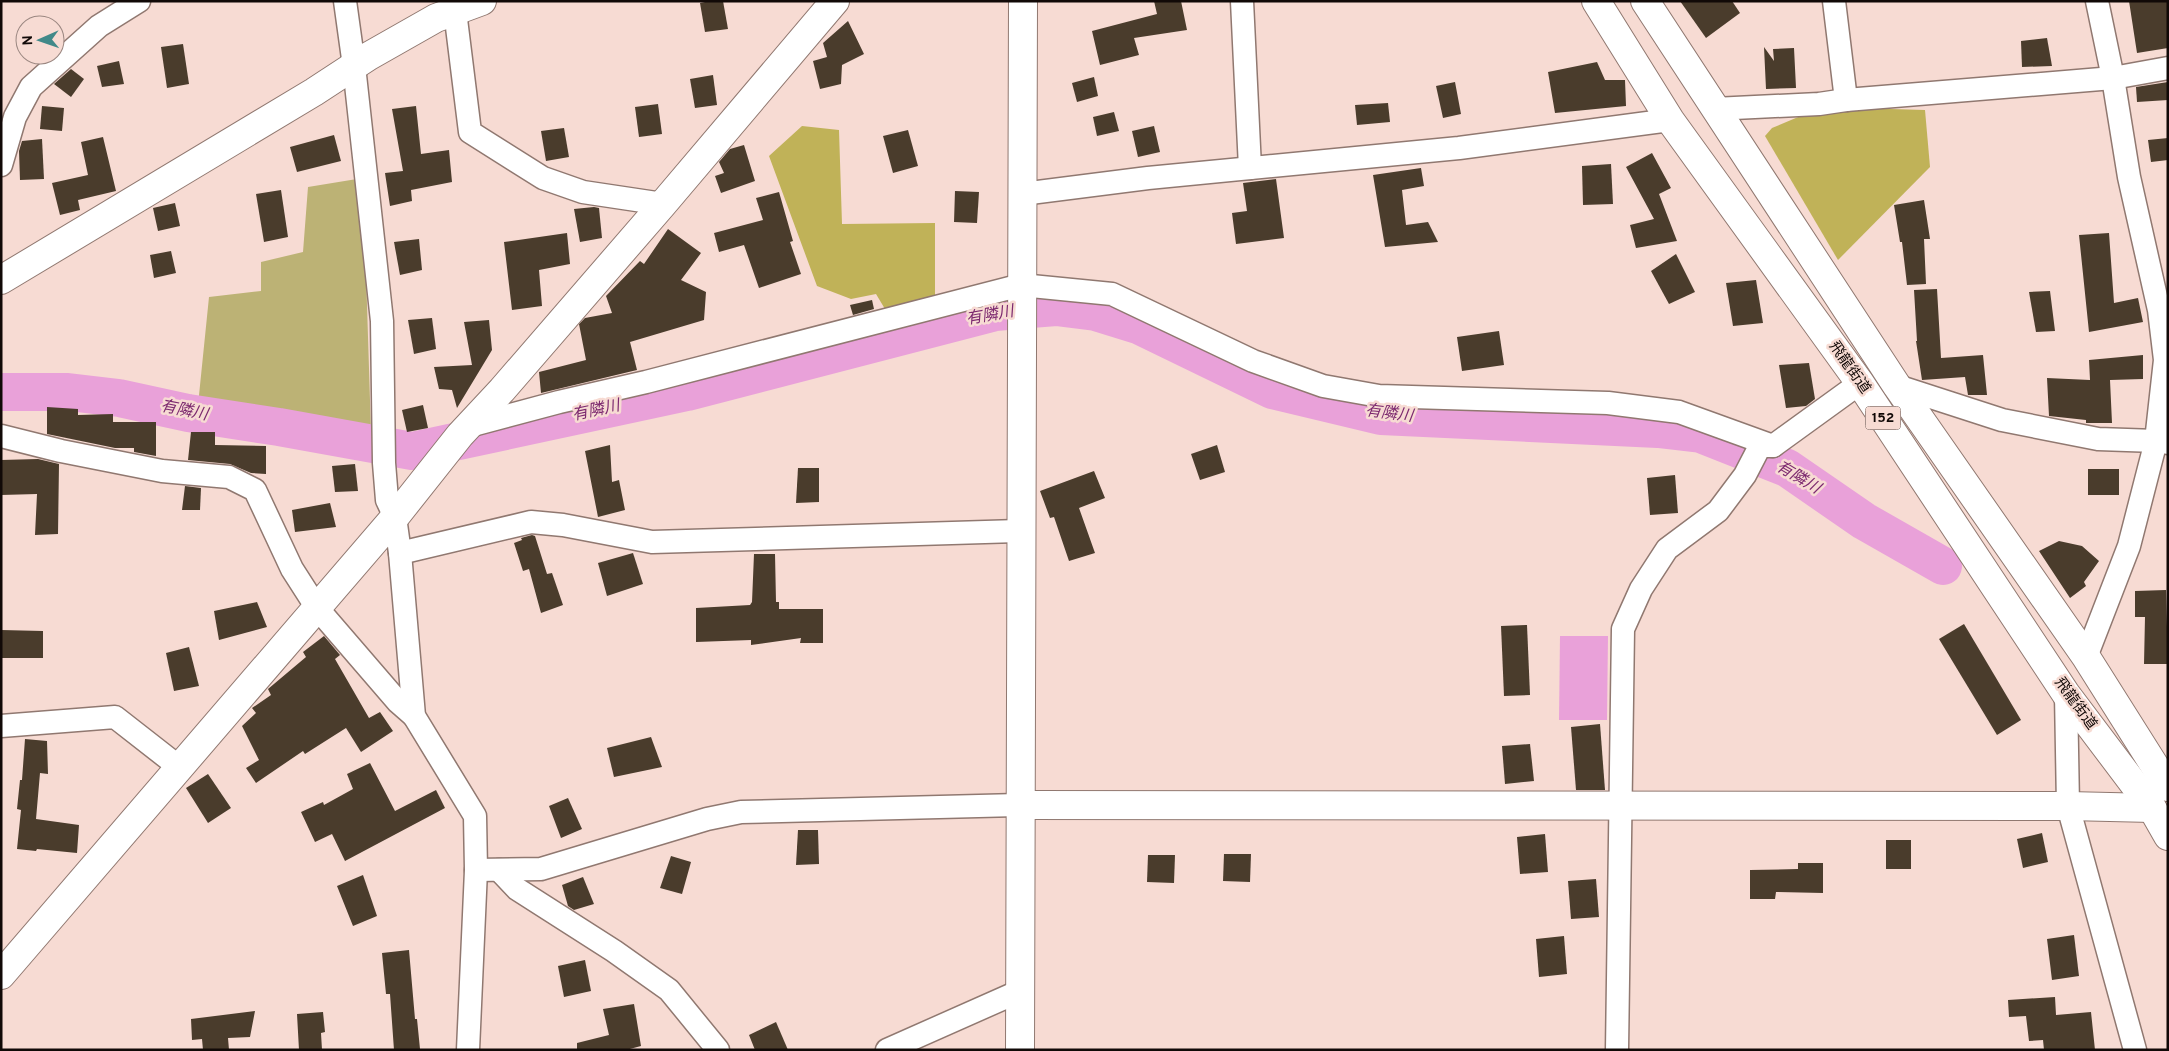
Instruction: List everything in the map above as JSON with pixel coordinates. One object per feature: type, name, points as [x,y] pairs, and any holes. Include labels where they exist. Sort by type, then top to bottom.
[{"type":"main road","points":[[1,280],[436,18],[482,1]]},
{"type":"main road","points":[[1,975],[395,517],[464,430],[663,204],[835,1]]},
{"type":"main road","points":[[1020,1050],[1023,1]]},
{"type":"main road","name":"飛龍街道","points":[[1596,1],[1670,120],[1860,383],[2066,694],[2162,801]]},
{"type":"main road","name":"飛龍街道","points":[[1645,1],[1897,386],[2086,658],[2162,801],[2168,836]]},
{"type":"main road","points":[[1021,805],[2068,806],[2162,801]]},
{"type":"street","points":[[1,165],[15,117],[31,87],[99,26],[139,1]]},
{"type":"street","points":[[345,1],[382,321],[384,464],[388,500],[395,517],[400,553],[414,716]]},
{"type":"street","points":[[1242,1],[1250,168]]},
{"type":"street","points":[[1834,1],[1846,100]]},
{"type":"street","points":[[2086,658],[2129,546],[2162,442],[2165,360],[2152,273],[2129,177],[2113,78],[2097,1]]},
{"type":"street","points":[[455,11],[470,132],[544,178],[583,192],[663,204]]},
{"type":"street","points":[[1714,109],[1819,104],[1846,100],[2113,78],[2168,68]]},
{"type":"street","points":[[1022,194],[1148,178],[1459,148],[1670,120]]},
{"type":"street","points":[[464,430],[558,402],[1021,290],[1112,294],[1253,361],[1323,386],[1379,396],[1608,403],[1679,412],[1766,446]]},
{"type":"street","points":[[1617,1050],[1623,629],[1637,597],[1667,549],[1718,511],[1766,446],[1860,383]]},
{"type":"street","points":[[1897,386],[2002,420],[2098,439],[2162,442]]},
{"type":"street","points":[[1,436],[61,452],[162,471],[229,477],[255,490],[292,569],[317,608],[398,702],[414,716],[475,816],[476,870],[468,1050]]},
{"type":"street","points":[[400,553],[531,522],[563,525],[652,542],[1020,532]]},
{"type":"street","points":[[2066,694],[2068,806],[2135,1050]]},
{"type":"street","points":[[1,726],[115,718],[179,768]]},
{"type":"street","points":[[476,870],[542,869],[707,819],[742,812],[1021,805]]},
{"type":"street","points":[[499,870],[517,889],[614,951],[668,990],[718,1050]]},
{"type":"street","points":[[887,1050],[1020,991]]},
{"type":"shaded area","points":[[1822,107],[1925,110],[1930,167],[1838,260],[1765,136],[1772,128]]},
{"type":"shaded area","points":[[802,126],[839,130],[842,224],[935,223],[935,299],[885,309],[876,294],[851,299],[817,286],[769,156]]},
{"type":"shaded area","points":[[363,178],[371,432],[198,405],[209,297],[261,291],[261,262],[303,252],[308,187]]},
{"type":"shaded area","points":[[1560,636],[1608,636],[1607,720],[1559,720]]},
{"type":"building","points":[[723,1],[728,29],[705,32],[700,3]]},
{"type":"building","points":[[1154,1],[1181,1],[1187,30],[1134,38],[1139,55],[1100,65],[1092,31],[1157,14]]},
{"type":"building","points":[[1680,1],[1732,1],[1740,13],[1706,38]]},
{"type":"building","points":[[2129,1],[2168,1],[2168,48],[2137,53]]},
{"type":"building","points":[[848,21],[864,54],[842,65],[841,84],[820,89],[813,61],[827,57],[823,43]]},
{"type":"building","points":[[2047,38],[2052,66],[2022,67],[2021,41]]},
{"type":"building","points":[[183,44],[189,84],[167,88],[161,47]]},
{"type":"building","points":[[1764,47],[1774,61],[1773,49],[1794,48],[1796,88],[1766,89]]},
{"type":"building","points":[[119,61],[124,84],[102,87],[97,66]]},
{"type":"building","points":[[1597,62],[1605,80],[1625,80],[1626,106],[1555,113],[1548,72]]},
{"type":"building","points":[[71,69],[84,79],[71,97],[54,84]]},
{"type":"building","points":[[713,75],[717,105],[695,108],[690,79]]},
{"type":"building","points":[[1094,77],[1098,96],[1077,102],[1072,83]]},
{"type":"building","points":[[1455,82],[1461,114],[1443,118],[1436,86]]},
{"type":"building","points":[[2168,82],[2168,100],[2137,102],[2136,87]]},
{"type":"building","points":[[1388,103],[1390,122],[1357,125],[1355,105]]},
{"type":"building","points":[[658,104],[662,134],[639,137],[635,107]]},
{"type":"building","points":[[42,106],[64,108],[62,131],[40,129]]},
{"type":"building","points":[[416,106],[421,154],[449,150],[452,182],[411,190],[412,201],[390,206],[385,173],[403,171],[392,109]]},
{"type":"building","points":[[1114,112],[1119,131],[1097,136],[1093,117]]},
{"type":"building","points":[[1154,126],[1160,152],[1138,157],[1132,131]]},
{"type":"building","points":[[564,128],[569,157],[546,161],[541,131]]},
{"type":"building","points":[[908,130],[918,166],[893,173],[883,136]]},
{"type":"building","points":[[334,135],[341,161],[297,172],[290,147]]},
{"type":"building","points":[[103,137],[116,191],[78,200],[80,210],[60,215],[52,183],[88,175],[81,142]]},
{"type":"building","points":[[2168,138],[2168,160],[2151,162],[2148,140]]},
{"type":"building","points":[[42,139],[44,179],[20,180],[19,151],[22,141]]},
{"type":"building","points":[[744,145],[755,181],[721,193],[715,176],[724,173],[719,162],[730,149]]},
{"type":"building","points":[[1652,153],[1671,188],[1659,194],[1677,241],[1636,248],[1630,225],[1654,219],[1626,167]]},
{"type":"building","points":[[1611,164],[1613,204],[1583,205],[1582,166]]},
{"type":"building","points":[[1421,168],[1424,186],[1402,190],[1406,225],[1428,222],[1438,242],[1385,247],[1373,175]]},
{"type":"building","points":[[1276,179],[1284,238],[1236,244],[1232,213],[1247,211],[1243,183]]},
{"type":"building","points":[[281,190],[288,237],[264,242],[256,194]]},
{"type":"building","points":[[955,191],[979,192],[977,223],[954,222]]},
{"type":"building","points":[[779,192],[793,241],[790,242],[801,274],[759,288],[744,245],[719,252],[714,233],[763,220],[756,198]]},
{"type":"building","points":[[1924,200],[1930,239],[1924,239],[1926,284],[1907,285],[1902,242],[1900,242],[1894,205]]},
{"type":"building","points":[[175,203],[180,226],[158,231],[153,208]]},
{"type":"building","points":[[599,208],[602,238],[580,242],[574,209]]},
{"type":"building","points":[[668,229],[701,253],[681,280],[706,292],[704,320],[630,342],[637,370],[541,393],[539,372],[586,360],[579,324],[585,318],[612,313],[606,296],[640,261],[644,264]]},
{"type":"building","points":[[567,233],[570,264],[539,270],[542,306],[512,310],[504,242]]},
{"type":"building","points":[[2109,233],[2114,303],[2138,298],[2143,322],[2089,332],[2079,235]]},
{"type":"building","points":[[419,239],[422,270],[400,275],[394,242]]},
{"type":"building","points":[[171,251],[176,273],[154,278],[150,255]]},
{"type":"building","points":[[1676,254],[1695,292],[1669,304],[1651,271]]},
{"type":"building","points":[[1756,280],[1763,323],[1733,326],[1726,283]]},
{"type":"building","points":[[1937,289],[1941,358],[1983,355],[1987,395],[1968,395],[1965,377],[1922,380],[1916,341],[1914,290]]},
{"type":"building","points":[[2050,291],[2055,331],[2036,332],[2029,292]]},
{"type":"building","points":[[872,300],[874,309],[853,315],[850,305]]},
{"type":"building","points":[[432,318],[436,349],[414,354],[408,320]]},
{"type":"building","points":[[489,320],[492,350],[457,408],[452,390],[439,389],[434,367],[472,365],[464,322]]},
{"type":"building","points":[[1499,331],[1504,365],[1462,371],[1457,337]]},
{"type":"building","points":[[2143,355],[2143,379],[2110,380],[2112,423],[2086,423],[2086,420],[2049,416],[2047,378],[2090,380],[2089,360]]},
{"type":"building","points":[[1809,363],[1815,399],[1806,406],[1786,408],[1779,365]]},
{"type":"building","points":[[423,405],[428,428],[407,432],[402,410]]},
{"type":"building","points":[[47,407],[78,409],[78,415],[113,414],[113,422],[156,422],[156,456],[134,452],[134,448],[115,448],[47,434]]},
{"type":"building","points":[[191,432],[215,432],[215,445],[266,446],[266,474],[251,473],[230,464],[188,460]]},
{"type":"building","points":[[610,445],[612,482],[619,480],[625,510],[598,517],[585,451]]},
{"type":"building","points":[[1217,445],[1225,472],[1200,480],[1191,454]]},
{"type":"building","points":[[38,459],[59,464],[58,534],[35,535],[37,494],[1,495],[1,460]]},
{"type":"building","points":[[355,464],[358,491],[335,492],[332,466]]},
{"type":"building","points":[[798,468],[819,468],[819,502],[796,503]]},
{"type":"building","points":[[2088,469],[2119,469],[2119,495],[2088,495]]},
{"type":"building","points":[[1094,471],[1105,498],[1079,508],[1095,553],[1069,561],[1054,517],[1050,518],[1040,491]]},
{"type":"building","points":[[1675,475],[1678,513],[1650,515],[1647,478]]},
{"type":"building","points":[[185,486],[201,488],[200,510],[182,510]]},
{"type":"building","points":[[330,503],[336,527],[295,532],[292,510]]},
{"type":"building","points":[[535,536],[547,574],[552,573],[563,605],[541,613],[529,569],[523,571],[514,543],[522,540],[521,538]]},
{"type":"building","points":[[2059,541],[2082,546],[2099,561],[2084,582],[2086,586],[2070,598],[2039,551]]},
{"type":"building","points":[[633,553],[643,584],[607,596],[598,563]]},
{"type":"building","points":[[754,554],[775,554],[776,602],[779,602],[779,609],[823,609],[823,643],[800,643],[801,638],[751,645],[751,640],[696,642],[696,608],[750,605],[752,602]]},
{"type":"building","points":[[2166,590],[2168,664],[2144,664],[2145,617],[2135,617],[2135,591]]},
{"type":"building","points":[[257,602],[267,627],[219,640],[214,611]]},
{"type":"building","points":[[1964,624],[2021,720],[1997,735],[1939,639]]},
{"type":"building","points":[[1527,625],[1530,695],[1504,696],[1501,626]]},
{"type":"building","points":[[1,630],[43,631],[43,658],[1,658]]},
{"type":"building","points":[[324,636],[340,655],[335,659],[369,718],[380,712],[393,731],[361,752],[346,728],[305,754],[303,751],[256,783],[246,768],[259,760],[242,726],[256,713],[252,708],[271,695],[268,689],[306,657],[303,652]]},
{"type":"building","points":[[189,647],[199,686],[174,691],[166,653]]},
{"type":"building","points":[[1600,724],[1605,790],[1576,790],[1571,727]]},
{"type":"building","points":[[651,737],[662,767],[614,777],[607,748]]},
{"type":"building","points":[[25,739],[47,741],[48,774],[40,773],[36,819],[79,825],[77,853],[17,849],[21,810],[17,809],[20,780],[22,780]]},
{"type":"building","points":[[1530,744],[1534,781],[1505,784],[1502,746]]},
{"type":"building","points":[[370,763],[395,811],[436,790],[445,808],[345,861],[332,834],[315,842],[301,812],[323,802],[324,805],[353,789],[347,774]]},
{"type":"building","points":[[208,774],[231,808],[208,823],[186,788]]},
{"type":"building","points":[[568,798],[582,829],[561,838],[549,806]]},
{"type":"building","points":[[798,830],[818,830],[819,864],[796,865]]},
{"type":"building","points":[[2042,833],[2048,862],[2023,868],[2017,839]]},
{"type":"building","points":[[1545,834],[1548,872],[1520,874],[1517,837]]},
{"type":"building","points":[[1886,840],[1911,840],[1911,869],[1886,869]]},
{"type":"building","points":[[1224,854],[1251,854],[1250,882],[1223,881]]},
{"type":"building","points":[[1148,855],[1175,855],[1174,883],[1147,882]]},
{"type":"building","points":[[671,856],[691,862],[682,894],[660,888]]},
{"type":"building","points":[[1798,863],[1823,863],[1823,893],[1776,892],[1775,899],[1750,899],[1750,870],[1798,869]]},
{"type":"building","points":[[363,875],[377,916],[353,926],[337,886]]},
{"type":"building","points":[[583,877],[594,904],[574,910],[568,906],[562,885]]},
{"type":"building","points":[[1596,879],[1599,917],[1571,919],[1568,881]]},
{"type":"building","points":[[2074,935],[2079,976],[2052,980],[2047,939]]},
{"type":"building","points":[[1564,936],[1567,974],[1539,977],[1536,939]]},
{"type":"building","points":[[409,950],[415,1019],[417,1019],[420,1049],[394,1050],[390,994],[386,994],[382,953]]},
{"type":"building","points":[[585,960],[591,991],[564,997],[558,966]]},
{"type":"building","points":[[2055,997],[2056,1015],[2091,1012],[2095,1050],[2044,1050],[2043,1040],[2029,1041],[2026,1016],[2009,1017],[2008,1000]]},
{"type":"building","points":[[634,1004],[641,1046],[626,1050],[577,1050],[577,1043],[609,1035],[603,1009]]},
{"type":"building","points":[[255,1011],[250,1037],[228,1038],[229,1050],[203,1050],[202,1039],[192,1040],[191,1019]]},
{"type":"building","points":[[323,1012],[325,1032],[321,1033],[322,1050],[299,1050],[297,1014]]},
{"type":"building","points":[[776,1022],[788,1050],[755,1050],[749,1035]]},
{"type":"waterway","name":"有隣川","points":[[1,392],[68,392],[119,398],[188,413],[412,451],[687,392],[995,312],[1056,307],[1096,312],[1138,325],[1272,390],[1381,416],[1658,429],[1701,434],[1787,468],[1864,521],[1943,566]]}]
